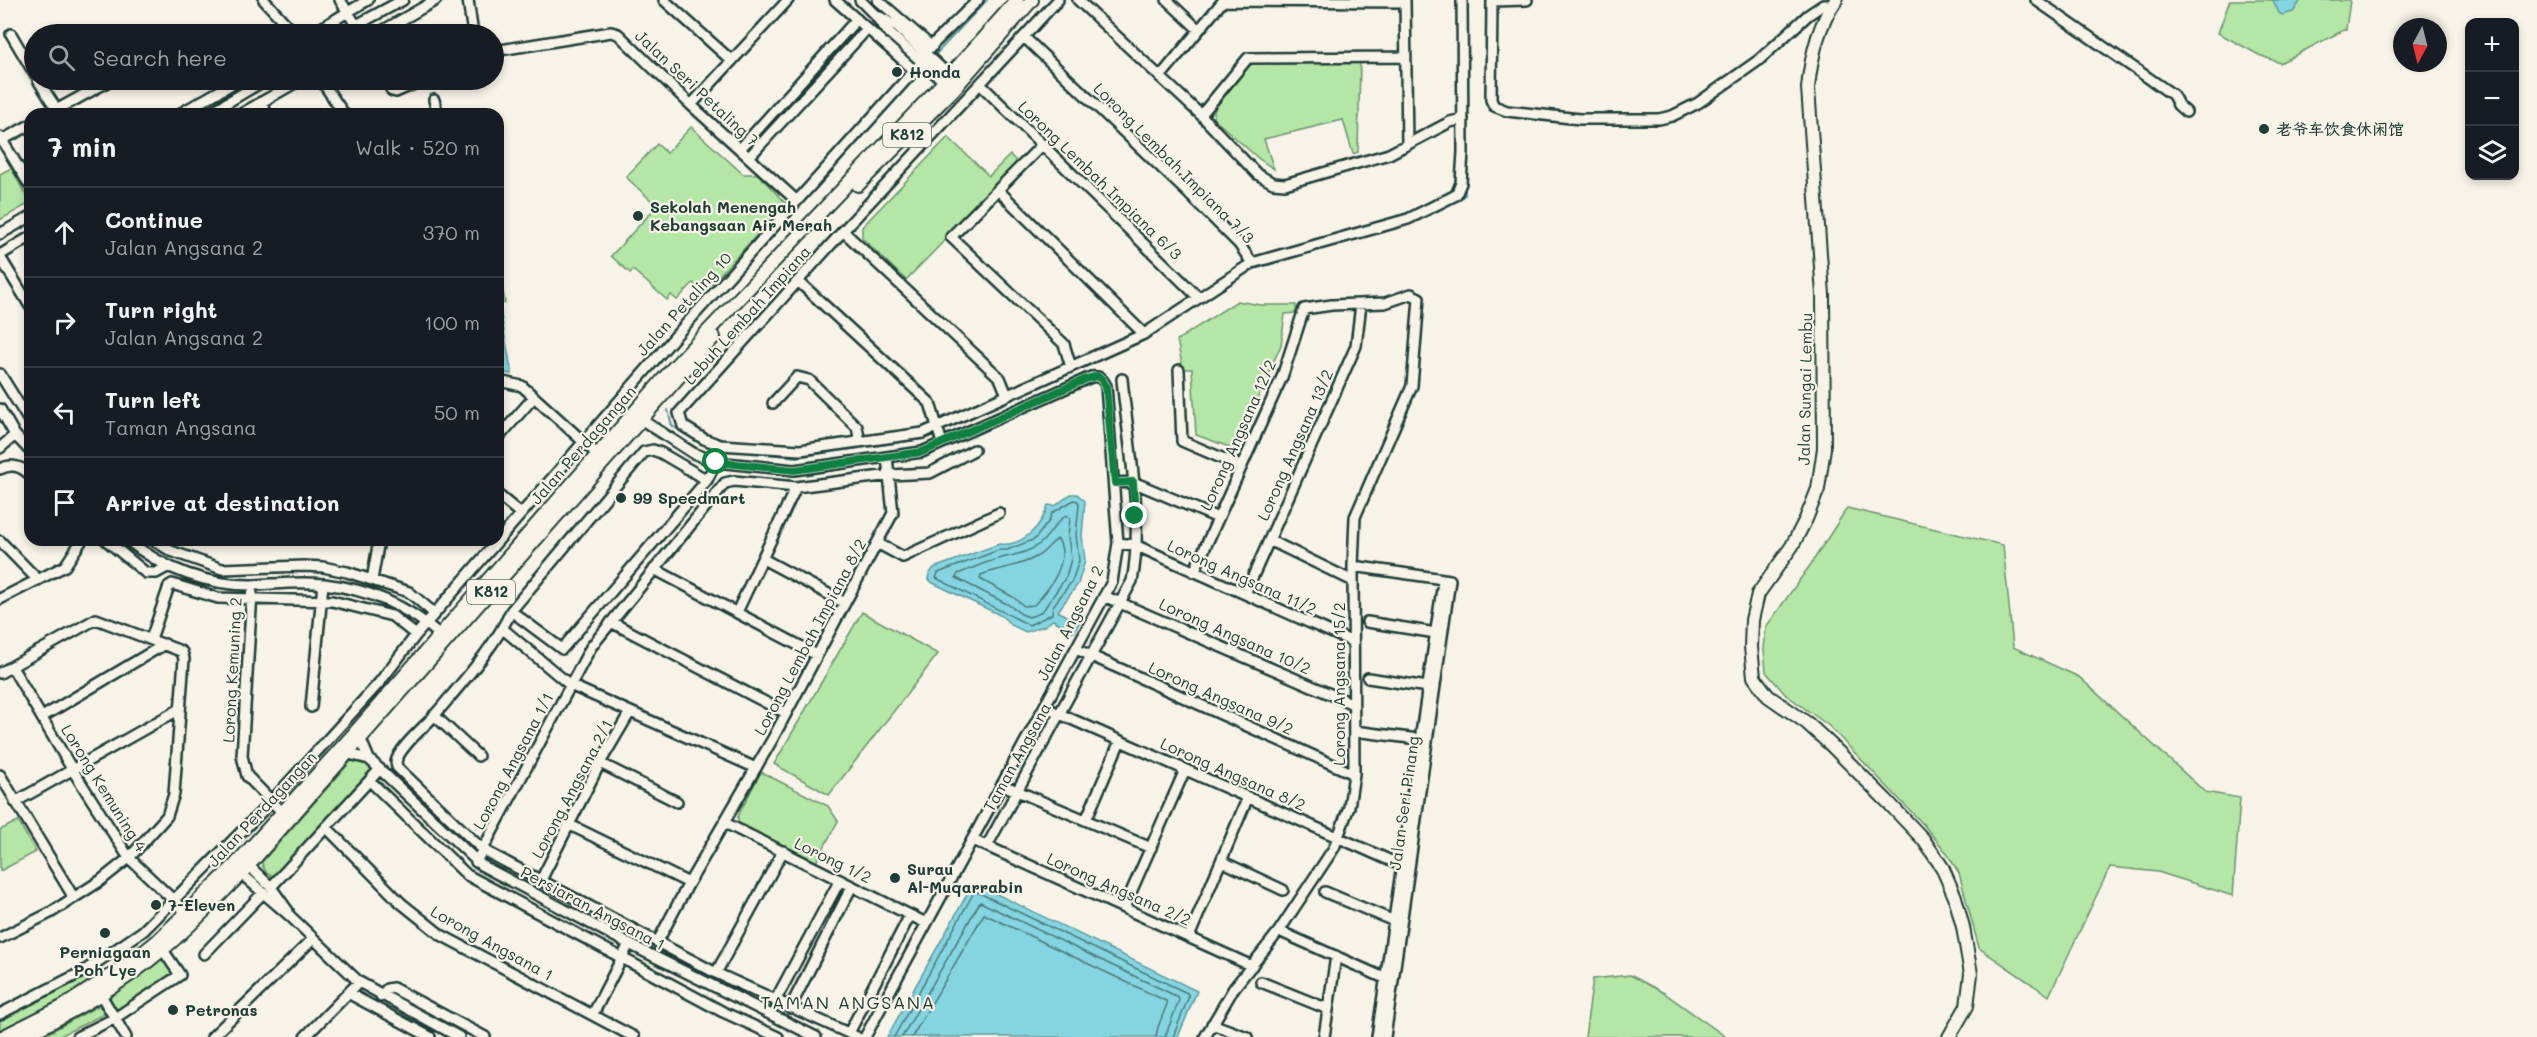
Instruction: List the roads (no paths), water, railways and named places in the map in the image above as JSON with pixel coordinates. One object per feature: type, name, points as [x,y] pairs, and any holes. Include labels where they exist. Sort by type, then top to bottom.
[{"type":"main road","name":"Jalan Perdagangan","points":[[22,1037],[101,995],[163,950],[349,754],[704,347],[951,82],[1017,0]]},
{"type":"main road","name":"Jalan Perdagangan","points":[[2,1037],[64,1006],[122,969],[156,942],[241,866],[283,813],[673,368],[1032,0]]},
{"type":"main road","name":"Jalan Sungai Lembu","points":[[1834,3],[1817,38],[1811,60],[1808,88],[1823,295],[1824,448],[1818,489],[1806,519],[1792,546],[1758,594],[1752,620],[1751,647],[1754,677],[1768,696],[1807,723],[1832,745],[1923,839],[1942,867],[1955,897],[1971,974],[1967,1006],[1949,1037]]},
{"type":"street","points":[[264,0],[286,24]]},
{"type":"street","points":[[340,0],[355,24]]},
{"type":"street","points":[[327,24],[368,0]]},
{"type":"street","points":[[358,24],[403,0]]},
{"type":"street","points":[[394,24],[436,0]]},
{"type":"street","points":[[468,0],[472,24]]},
{"type":"street","points":[[664,0],[732,61]]},
{"type":"street","points":[[691,105],[788,0]]},
{"type":"street","points":[[835,0],[914,70]]},
{"type":"street","points":[[860,0],[888,32],[926,54]]},
{"type":"street","points":[[879,0],[951,82]]},
{"type":"street","name":"Jalan Petaling 10","points":[[504,534],[926,54],[978,0]]},
{"type":"street","name":"Lebuh Lembah Impiana","points":[[679,413],[843,231],[1058,0]]},
{"type":"street","points":[[1078,0],[1201,115],[1257,174],[1273,183],[1285,184],[1389,154],[1450,122],[1462,120]]},
{"type":"street","points":[[1167,0],[1199,30]]},
{"type":"street","points":[[1252,263],[1408,219],[1456,195],[1461,183],[1462,0]]},
{"type":"street","points":[[1527,0],[1492,1],[1491,100],[1494,106],[1499,109],[1529,114],[1580,119],[1659,120],[1684,111],[1760,60],[1808,15],[1823,5],[1834,3]]},
{"type":"street","points":[[2036,0],[2173,95],[2178,105],[2186,112]]},
{"type":"street","points":[[1160,77],[1223,1],[1405,1],[1407,144]]},
{"type":"street","points":[[740,149],[857,20]]},
{"type":"street","points":[[749,157],[867,28]]},
{"type":"street","name":"Jalan Seri Petaling 7","points":[[504,50],[615,33],[796,201]]},
{"type":"street","points":[[11,34],[24,56]]},
{"type":"street","name":"Lorong Lembah Impiana 7/3","points":[[679,413],[683,426],[704,439],[720,445],[800,450],[917,435],[1144,334],[1252,263],[1239,244],[1189,194],[1024,38]]},
{"type":"street","points":[[1201,115],[1248,58],[1406,57]]},
{"type":"street","name":"Lorong Lembah Impiana 6/3","points":[[980,84],[1198,297]]},
{"type":"street","points":[[43,90],[51,108]]},
{"type":"street","points":[[60,108],[93,90]]},
{"type":"street","points":[[188,108],[215,90]]},
{"type":"street","points":[[218,108],[248,90]]},
{"type":"street","points":[[251,108],[282,90]]},
{"type":"street","points":[[328,90],[340,108]]},
{"type":"street","points":[[434,100],[436,108]]},
{"type":"street","points":[[261,102],[264,108]]},
{"type":"street","points":[[24,128],[1,139],[24,176]]},
{"type":"street","points":[[1043,144],[951,237],[1064,344],[1071,367]]},
{"type":"street","points":[[998,190],[1144,334]]},
{"type":"street","points":[[0,234],[24,220]]},
{"type":"street","points":[[843,231],[1000,378],[1007,395]]},
{"type":"street","points":[[24,241],[0,256],[24,296]]},
{"type":"street","points":[[798,281],[930,404],[942,443]]},
{"type":"street","name":"Lorong Angsana 15/2","points":[[1205,1037],[1234,988],[1279,931],[1340,838],[1349,807],[1354,774],[1353,566],[1355,517],[1412,386],[1420,301],[1411,294],[1385,303],[1361,304]]},
{"type":"street","name":"Lorong Angsana 12/2","points":[[1194,572],[1282,377],[1304,309],[1361,304]]},
{"type":"street","name":"Lorong Angsana 13/2","points":[[1245,594],[1356,346],[1361,304]]},
{"type":"street","points":[[1179,370],[1182,441],[1240,466]]},
{"type":"street","points":[[0,374],[24,413]]},
{"type":"street","name":"Jalan Angsana 2","points":[[642,420],[693,453],[716,462],[794,470],[922,452],[1086,379],[1097,376],[1106,386],[1118,543],[1115,571],[1076,649],[865,1037]]},
{"type":"street","points":[[773,403],[798,377],[809,380],[857,427],[860,442]]},
{"type":"street","name":"Taman Angsana","points":[[987,846],[1132,581],[1136,545],[1133,482],[1122,379]]},
{"type":"street","points":[[504,382],[522,386],[597,454]]},
{"type":"street","points":[[504,431],[534,397]]},
{"type":"street","points":[[0,409],[15,435],[24,445]]},
{"type":"street","points":[[0,448],[15,435]]},
{"type":"street","points":[[707,480],[661,453],[653,450],[644,452],[511,611],[503,629],[570,685],[756,768]]},
{"type":"street","points":[[736,612],[796,487],[890,475],[930,473],[975,450]]},
{"type":"street","name":"Lorong Lembah Impiana 8/2","points":[[658,941],[756,768],[893,513],[886,457]]},
{"type":"street","points":[[511,611],[562,650],[707,480],[716,462]]},
{"type":"street","points":[[0,469],[9,465],[24,469]]},
{"type":"street","name":"Lorong Angsana 1/1","points":[[483,850],[591,647],[725,483],[734,480],[796,487]]},
{"type":"street","points":[[1115,483],[1133,482],[1218,518]]},
{"type":"street","points":[[504,500],[521,514]]},
{"type":"street","points":[[877,543],[903,557],[999,513]]},
{"type":"street","points":[[1269,540],[1353,581]]},
{"type":"street","points":[[0,542],[38,580]]},
{"type":"street","name":"Lorong Angsana 11/2","points":[[1118,543],[1136,545],[1353,642]]},
{"type":"street","points":[[0,599],[65,566],[78,546]]},
{"type":"street","points":[[113,546],[146,573],[156,573],[169,566]]},
{"type":"street","points":[[136,546],[154,559],[169,566],[201,579],[222,584],[323,584],[375,595],[407,609],[439,634]]},
{"type":"street","points":[[163,546],[171,551],[222,568],[323,567],[409,592],[435,614]]},
{"type":"street","points":[[372,580],[378,546]]},
{"type":"street","name":"Jalan Petaling 10","points":[[0,1014],[84,971],[143,931],[174,902],[379,683],[426,623],[493,546]]},
{"type":"street","points":[[763,558],[845,603]]},
{"type":"street","points":[[1353,566],[1444,579]]},
{"type":"street","points":[[654,569],[817,655]]},
{"type":"street","name":"Jalan Seri Pinang","points":[[1377,1037],[1389,980],[1450,580],[1444,579],[1428,687],[1424,740]]},
{"type":"street","points":[[152,639],[169,586],[172,584],[218,598],[322,600],[392,616],[416,635]]},
{"type":"street","points":[[311,707],[323,584]]},
{"type":"street","name":"Lorong Kemuning 2","points":[[252,585],[242,756],[247,777],[283,813]]},
{"type":"street","name":"Lorong Angsana 10/2","points":[[1104,596],[1353,704]]},
{"type":"street","points":[[0,674],[96,619],[165,644],[182,652],[184,659],[172,806],[152,835],[129,858],[74,898],[0,938]]},
{"type":"street","points":[[611,622],[786,713]]},
{"type":"street","points":[[1367,622],[1436,633]]},
{"type":"street","name":"Lorong Angsana 1/1","points":[[503,629],[397,758],[397,767],[483,850],[658,941],[716,974],[853,1035]]},
{"type":"street","points":[[42,717],[165,644]]},
{"type":"street","name":"Lorong Angsana 9/2","points":[[1076,649],[1354,774]]},
{"type":"street","name":"Lorong Kemuning 4","points":[[12,667],[72,769],[129,858],[186,913]]},
{"type":"street","points":[[1368,678],[1428,687]]},
{"type":"street","name":"Lorong Angsana 8/2","points":[[1044,707],[1406,867]]},
{"type":"street","points":[[15,802],[180,709]]},
{"type":"street","name":"Lorong Angsana 2/1","points":[[541,879],[600,764],[630,712]]},
{"type":"street","points":[[434,715],[478,756]]},
{"type":"street","points":[[1354,731],[1424,740]]},
{"type":"street","name":"Persiaran Angsana 1","points":[[361,740],[369,759],[476,861],[628,944],[816,1037]]},
{"type":"street","points":[[1086,820],[1120,741]]},
{"type":"street","name":"Persiaran Angsana 1","points":[[349,754],[369,759]]},
{"type":"street","points":[[600,764],[677,802]]},
{"type":"street","points":[[204,954],[380,769]]},
{"type":"street","points":[[1124,908],[1185,770]]},
{"type":"street","points":[[0,775],[74,898]]},
{"type":"street","points":[[370,781],[466,875],[723,1012],[778,1037]]},
{"type":"street","points":[[1003,785],[1151,848]]},
{"type":"street","points":[[1189,937],[1248,797]]},
{"type":"street","name":"Lorong 1/2","points":[[725,823],[926,923]]},
{"type":"street","points":[[570,825],[689,883]]},
{"type":"street","name":"Lorong Angsana 1","points":[[327,827],[401,903],[431,928],[634,1037]]},
{"type":"street","name":"Lorong Angsana 2/2","points":[[973,840],[1252,966]]},
{"type":"street","points":[[476,861],[483,850]]},
{"type":"street","points":[[716,974],[783,852]]},
{"type":"street","points":[[1221,861],[1282,890]]},
{"type":"street","points":[[241,866],[359,982],[459,1037]]},
{"type":"street","name":"Jalan Seri Pinang","points":[[1385,1037],[1394,921],[1406,867]]},
{"type":"street","points":[[775,1001],[840,880]]},
{"type":"street","points":[[790,1008],[852,886]]},
{"type":"street","points":[[1325,892],[1394,921]]},
{"type":"street","points":[[853,1035],[910,915]]},
{"type":"street","points":[[1279,931],[1389,980]]},
{"type":"street","points":[[216,1035],[313,939]]},
{"type":"street","points":[[593,1014],[628,944]]},
{"type":"street","points":[[76,1037],[115,1018],[180,975],[163,950]]},
{"type":"street","points":[[1324,1037],[1336,956]]},
{"type":"street","points":[[306,1037],[359,982]]},
{"type":"street","points":[[1262,982],[1328,1009]]},
{"type":"street","points":[[381,996],[387,989],[393,988],[485,1037]]},
{"type":"street","points":[[348,993],[430,1037]]},
{"type":"street","points":[[101,995],[126,1037]]},
{"type":"street","points":[[1212,1024],[1247,1037]]},
{"type":"water","points":[[2273,0],[2301,0],[2293,12],[2282,15]]},
{"type":"water","points":[[504,331],[512,374],[504,373]]},
{"type":"water","points":[[1071,494],[1077,494],[1085,501],[1082,535],[1085,561],[1078,584],[1058,611],[1079,623],[1074,632],[1053,620],[1044,626],[1026,632],[1011,625],[1002,616],[928,579],[934,568],[999,544],[1008,544],[1023,539],[1036,527],[1048,505],[1055,506]]},
{"type":"water","points":[[978,885],[1197,991],[1178,1037],[887,1037],[970,889]]},
{"type":"waterway","points":[[935,55],[987,0]]},
{"type":"waterway","points":[[1467,78],[1468,0]]},
{"type":"waterway","points":[[1248,271],[1420,220],[1465,195],[1465,183]]},
{"type":"waterway","points":[[945,428],[1148,337]]},
{"type":"waterway","points":[[668,410],[672,426],[711,449],[797,457],[922,439]]},
{"type":"place","name":"Honda","points":[[897,72]]},
{"type":"place","name":"老爷车饮食休闲馆","points":[[2264,129]]},
{"type":"place","name":"Sekolah Menengah Kebangsaan Air Merah","points":[[638,216]]},
{"type":"place","name":"99 Speedmart","points":[[621,498]]},
{"type":"place","name":"Surau Al-Muqarrabin","points":[[895,878]]},
{"type":"place","name":"7-Eleven","points":[[156,905]]},
{"type":"place","name":"Perniagaan Poh Lye","points":[[105,933]]},
{"type":"place","name":"Petronas","points":[[173,1010]]},
{"type":"district","name":"TAMAN ANGSANA","points":[[848,1003]]}]
